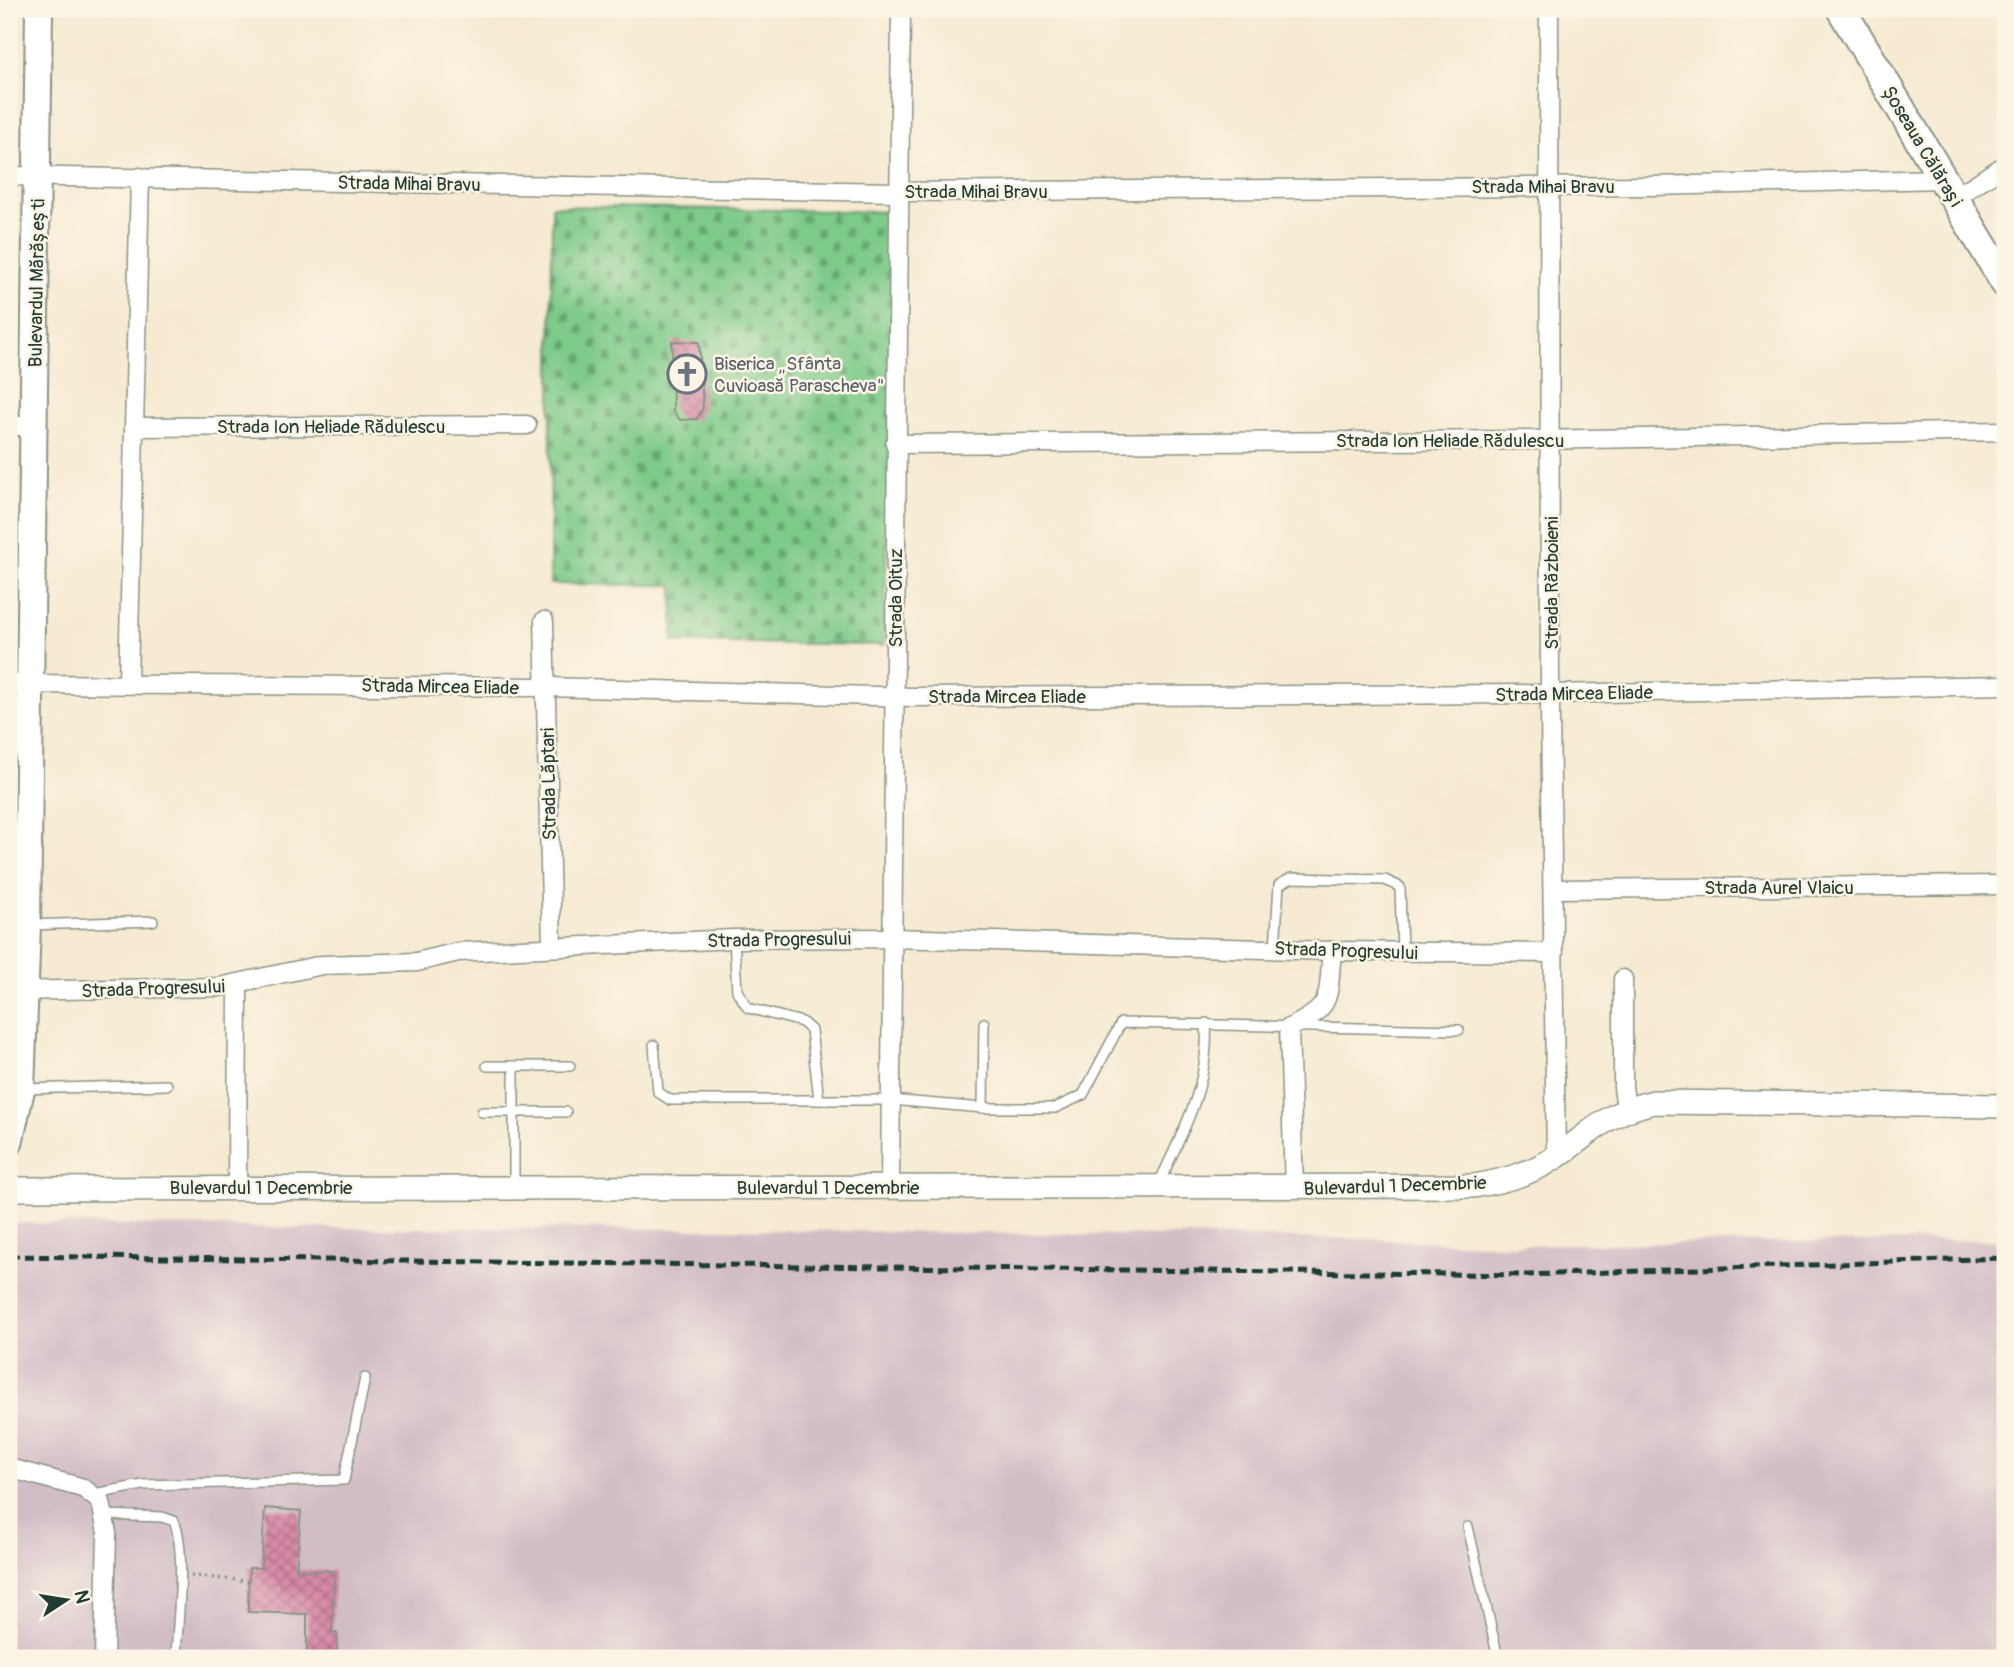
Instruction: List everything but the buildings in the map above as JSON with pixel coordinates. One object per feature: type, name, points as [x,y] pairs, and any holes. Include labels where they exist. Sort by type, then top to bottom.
[{"type":"main road","name":"Bulevardul Mărășești","points":[[9,1143],[21,1090],[16,992],[27,925],[18,836],[21,426],[38,176],[39,9]]},
{"type":"main road","name":"Șoseaua Călărași","points":[[1840,9],[2005,283]]},
{"type":"street","name":"Strada Oituz","points":[[890,1187],[897,192],[901,9]]},
{"type":"street","name":"Strada Războieni","points":[[1549,9],[1551,694],[1556,1157]]},
{"type":"street","points":[[1949,188],[2005,165]]},
{"type":"street","name":"Strada Mihai Bravu","points":[[9,176],[897,192],[1550,186],[1949,188]]},
{"type":"street","points":[[128,683],[140,177]]},
{"type":"street","name":"Strada Ion Heliade Rădulescu","points":[[134,427],[527,425]]},
{"type":"street","name":"Strada Ion Heliade Rădulescu","points":[[895,444],[2005,432]]},
{"type":"street","name":"Strada Lăptari","points":[[544,621],[552,947]]},
{"type":"street","name":"Strada Mircea Eliade","points":[[20,684],[546,687],[895,696],[1551,694],[2005,685]]},
{"type":"street","name":"Strada Aurel Vlaicu","points":[[1553,888],[2005,885]]},
{"type":"street","name":"Strada Progresului","points":[[16,992],[238,985],[322,965],[417,962],[458,951],[734,939],[893,938],[1332,951],[1554,953]]},
{"type":"street","points":[[1294,1188],[1289,1028],[1318,1014],[1326,1000],[1332,951]]},
{"type":"street","points":[[1623,979],[1626,1108]]},
{"type":"street","points":[[237,1187],[238,985]]},
{"type":"street","name":"Bulevardul 1 Decembrie","points":[[9,1189],[1474,1186],[1524,1174],[1556,1157],[1603,1120],[1626,1108],[1654,1102],[2005,1106]]},
{"type":"street","points":[[9,1468],[58,1479],[94,1494],[101,1502],[107,1554],[104,1658]]},
{"type":"lane","points":[[1275,948],[1279,885],[1291,878],[1385,880],[1399,887],[1402,952]]},
{"type":"lane","points":[[27,925],[153,921]]},
{"type":"lane","points":[[734,939],[737,991],[748,1008],[802,1022],[811,1030],[819,1100]]},
{"type":"lane","points":[[983,1108],[984,1023]]},
{"type":"lane","points":[[654,1045],[658,1093],[670,1100],[891,1100],[983,1108],[1055,1108],[1083,1095],[1121,1023],[1459,1030]]},
{"type":"lane","points":[[1157,1187],[1196,1105],[1208,1054],[1206,1023]]},
{"type":"lane","points":[[487,1066],[570,1066]]},
{"type":"lane","points":[[514,1067],[514,1186]]},
{"type":"lane","points":[[21,1090],[167,1086]]},
{"type":"lane","points":[[482,1112],[566,1112]]},
{"type":"lane","points":[[94,1494],[143,1485],[344,1480],[366,1378]]},
{"type":"lane","points":[[104,1515],[162,1517],[174,1521],[178,1531],[179,1575],[176,1658]]},
{"type":"lane","points":[[1468,1527],[1498,1658]]},
{"type":"path","points":[[179,1575],[249,1581]]},
{"type":"shaded area","points":[[9,1223],[297,1228],[709,1229],[1368,1239],[1505,1245],[2005,1240],[2005,1658],[9,1658]]},
{"type":"green space","points":[[552,206],[895,212],[884,645],[673,642],[673,585],[550,584]]},
{"type":"railway","points":[[9,1256],[1528,1275],[2005,1258]]},
{"type":"place","name":"Biserica „Sfânta Cuvioasă Parascheva\"","points":[[687,374]]}]
